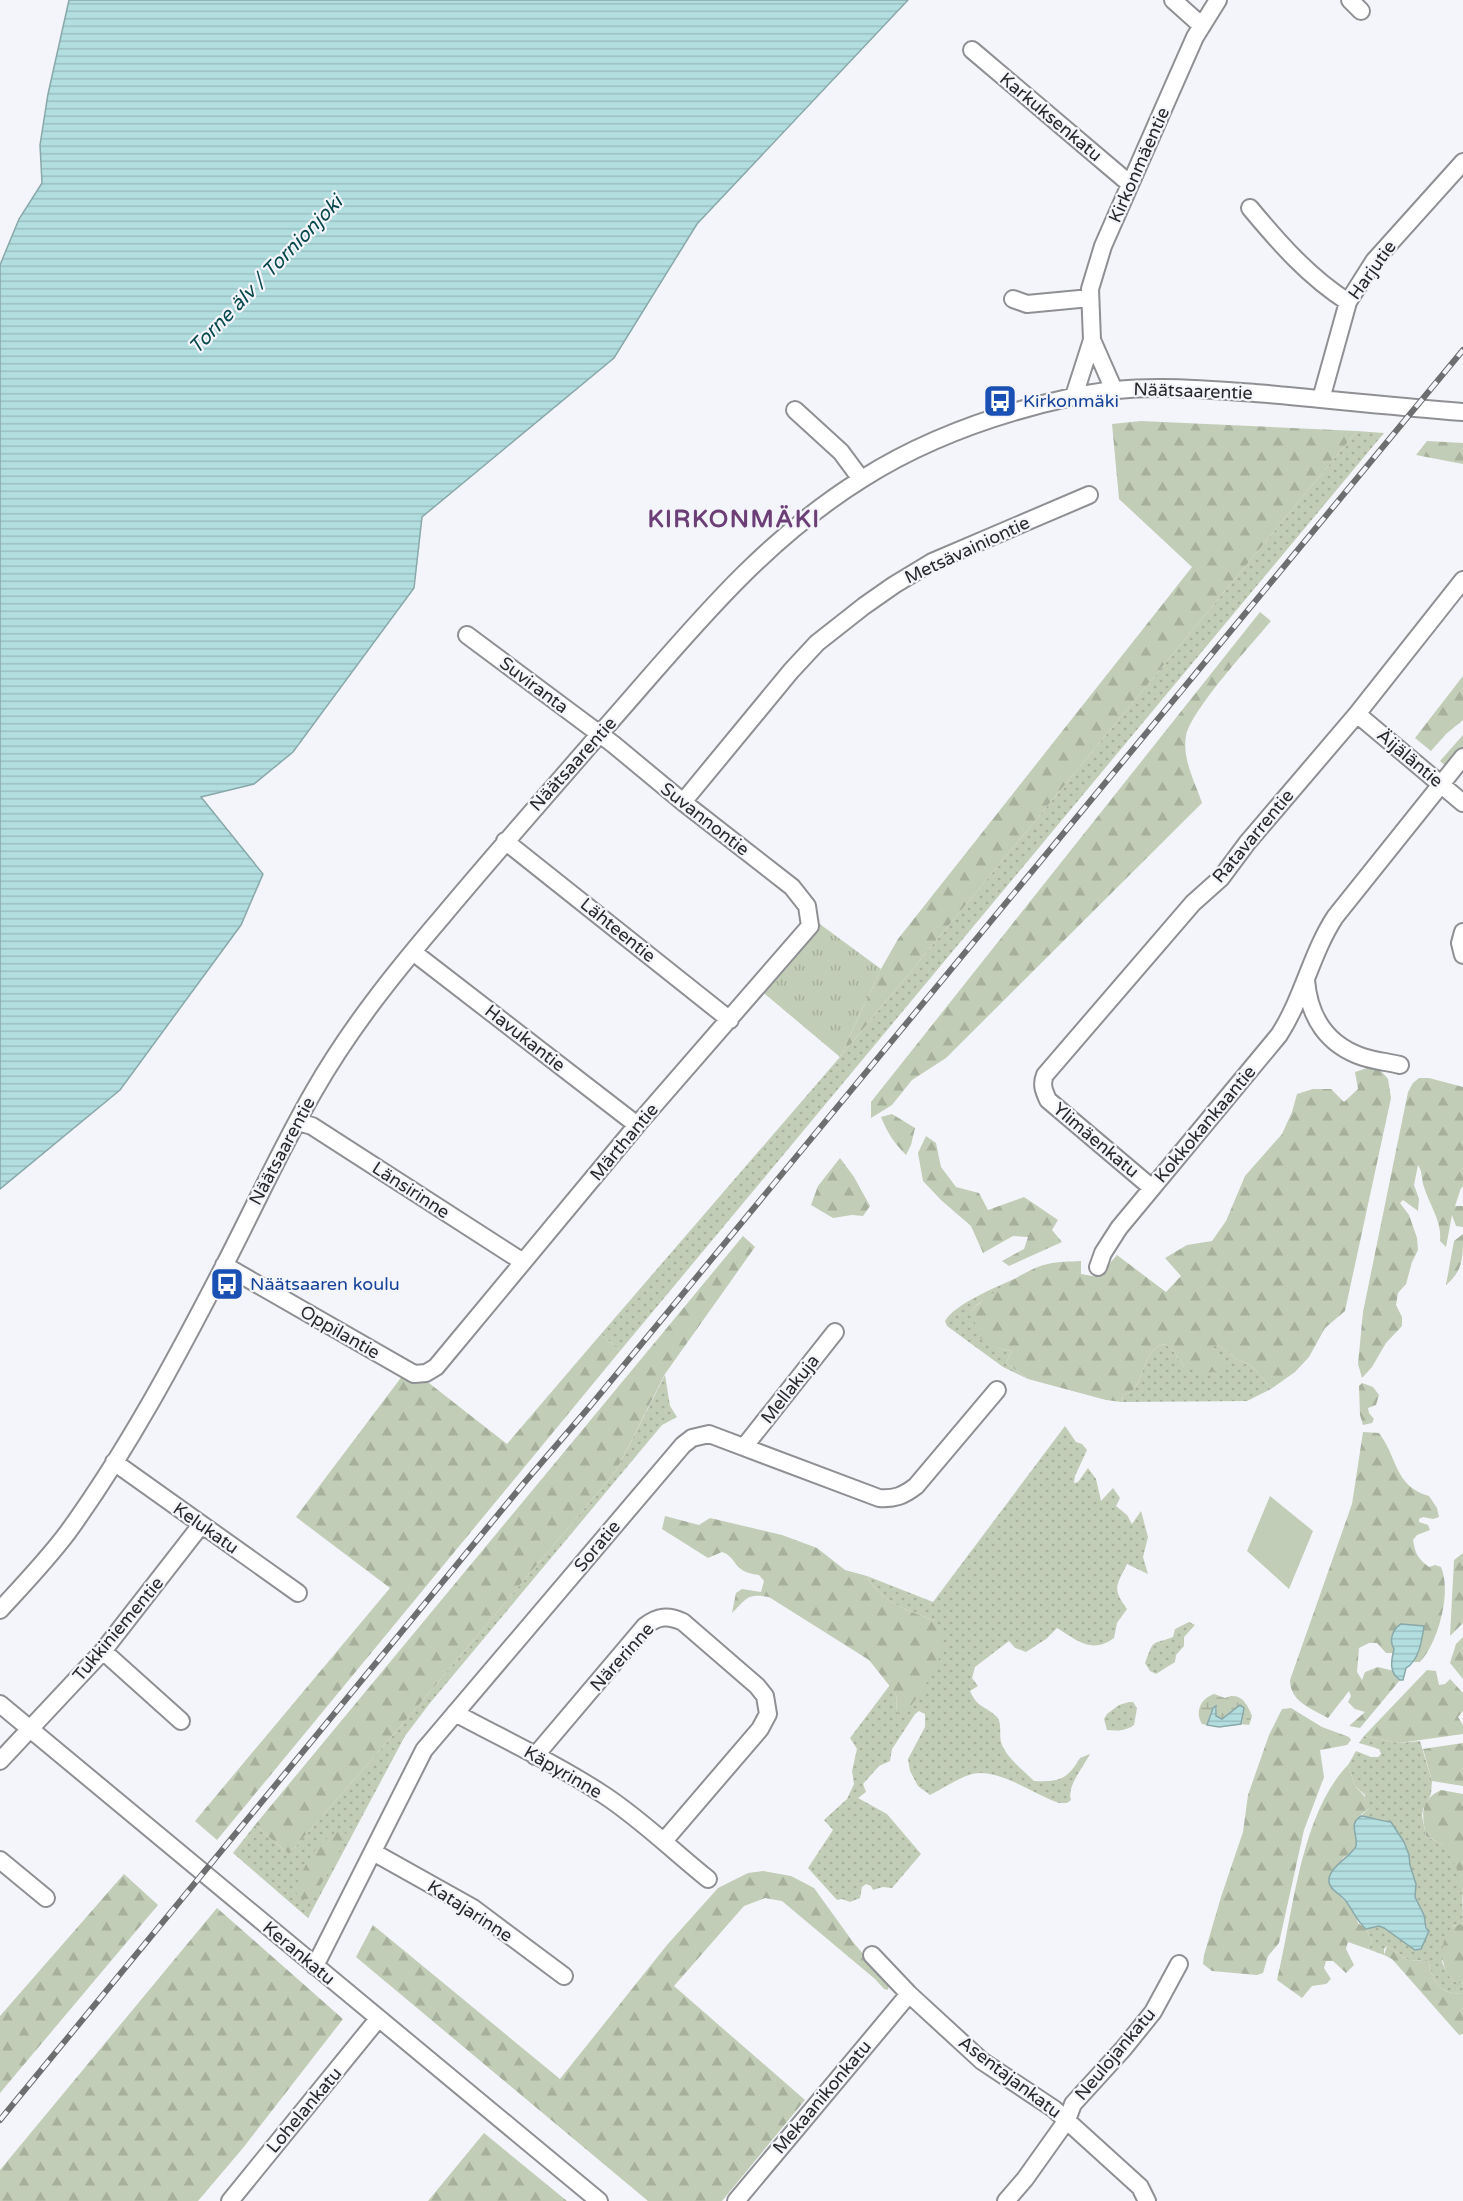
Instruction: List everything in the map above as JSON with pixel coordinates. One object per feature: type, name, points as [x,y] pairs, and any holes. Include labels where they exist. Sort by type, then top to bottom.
[{"type":"street","points":[[1173,0],[1202,26]]},
{"type":"street","name":"Kirkonmäentie","points":[[1114,390],[1092,340],[1090,289],[1103,246],[1130,184],[1202,26],[1218,0]]},
{"type":"street","name":"Karkuksenkatu","points":[[972,50],[1130,184]]},
{"type":"street","name":"Harjutie","points":[[1321,399],[1348,302],[1374,261],[1463,162]]},
{"type":"street","points":[[1250,208],[1303,267],[1325,288],[1348,302]]},
{"type":"street","points":[[1013,300],[1027,304],[1089,298]]},
{"type":"street","name":"Kirkonmäentie","points":[[1074,396],[1092,340]]},
{"type":"street","name":"Näätsaarentie","points":[[0,1610],[66,1534],[150,1403],[224,1266],[312,1094],[351,1032],[413,952],[505,841],[724,592],[806,518],[861,479],[939,438],[979,423],[1074,396],[1114,390],[1160,388],[1221,390],[1463,411]]},
{"type":"street","points":[[795,410],[841,452],[861,479]]},
{"type":"street","name":"Metsävainiontie","points":[[683,802],[791,671],[817,643],[864,606],[932,562],[1089,495]]},
{"type":"street","name":"Ratavarrentie","points":[[1043,1089],[1046,1076],[1193,903],[1221,878],[1247,843],[1357,714],[1463,580]]},
{"type":"street","name":"Suviranta","points":[[467,635],[600,735]]},
{"type":"street","name":"Äijäläntie","points":[[1357,714],[1463,803]]},
{"type":"street","name":"Suvannontie","points":[[600,735],[792,887],[807,906]]},
{"type":"street","name":"Kokkokankaantie","points":[[1098,1267],[1102,1253],[1119,1228],[1279,1035],[1290,1018],[1325,933],[1335,917],[1463,757]]},
{"type":"street","name":"Lähteentie","points":[[505,841],[730,1020]]},
{"type":"street","name":"Märthantie","points":[[426,1373],[436,1367],[637,1125],[810,926],[807,906]]},
{"type":"street","points":[[1463,932],[1460,943],[1463,955]]},
{"type":"street","name":"Havukantie","points":[[413,952],[637,1125]]},
{"type":"street","points":[[1306,979],[1311,1008],[1318,1024],[1331,1039],[1362,1057],[1400,1065]]},
{"type":"street","name":"Ylimäenkatu","points":[[1043,1089],[1048,1100],[1152,1188]]},
{"type":"street","name":"Länsirinne","points":[[298,1122],[312,1126],[523,1262]]},
{"type":"street","name":"Oppilantie","points":[[224,1266],[414,1374],[426,1373]]},
{"type":"street","name":"Mellakuja","points":[[744,1447],[835,1332]]},
{"type":"street","name":"Soratie","points":[[315,1966],[424,1750],[683,1445],[692,1438],[709,1434],[879,1498],[892,1498],[904,1495],[916,1486],[997,1390]]},
{"type":"street","name":"Kelukatu","points":[[114,1462],[298,1593]]},
{"type":"street","name":"Tukkiniementie","points":[[0,1761],[103,1651],[201,1525]]},
{"type":"street","name":"Närerinne","points":[[535,1756],[645,1626],[660,1617],[674,1618],[683,1622],[757,1686],[765,1696],[768,1714],[760,1729],[664,1842]]},
{"type":"street","points":[[103,1651],[181,1721]]},
{"type":"street","name":"Kerankatu","points":[[0,1704],[599,2201]]},
{"type":"street","name":"Käpyrinne","points":[[455,1713],[566,1771],[650,1828],[708,1879]]},
{"type":"street","name":"Katajarinne","points":[[373,1852],[473,1908],[564,1976]]},
{"type":"street","points":[[0,1860],[46,1898]]},
{"type":"street","name":"Asentajankatu","points":[[872,1955],[909,1994],[982,2061],[1067,2120],[1140,2187],[1147,2201]]},
{"type":"street","name":"Neulojankatu","points":[[1006,2201],[1067,2120],[1073,2104],[1153,2012],[1179,1964]]},
{"type":"street","name":"Mekaanikonkatu","points":[[736,2201],[909,1994]]},
{"type":"street","name":"Lohelankatu","points":[[230,2201],[378,2019]]},
{"type":"green space","points":[[1141,421],[1357,431],[840,1057],[881,969],[898,939],[1192,567],[1119,499],[1112,424]]},
{"type":"green space","points":[[1357,431],[1384,433],[620,1351],[601,1334],[840,1057]]},
{"type":"green space","points":[[1427,441],[1463,443],[1463,464],[1416,455]]},
{"type":"green space","points":[[1260,612],[1271,621],[1210,694],[1190,725],[1186,736],[1187,762],[1202,803],[946,1058],[912,1080],[892,1105],[871,1118],[871,1102]]},
{"type":"green space","points":[[1463,676],[1463,720],[1431,751],[1415,738]]},
{"type":"green space","points":[[1463,735],[1463,752],[1449,769],[1440,761]]},
{"type":"green space","points":[[817,922],[881,969],[840,1057],[759,989]]},
{"type":"green space","points":[[1376,1065],[1388,1079],[1391,1098],[1345,1311],[1325,1328],[1309,1357],[1295,1372],[1271,1389],[1253,1367],[1218,1345],[1213,1347],[1230,1369],[1205,1373],[1184,1367],[1173,1350],[1165,1344],[1158,1346],[1148,1357],[1136,1386],[1132,1391],[1123,1395],[1122,1402],[1106,1400],[1028,1379],[1006,1363],[1012,1351],[997,1348],[980,1338],[971,1311],[1019,1276],[1052,1263],[1081,1261],[1081,1274],[1098,1277],[1117,1255],[1166,1292],[1181,1276],[1165,1258],[1187,1245],[1212,1241],[1226,1221],[1245,1176],[1282,1134],[1297,1094],[1313,1089],[1331,1089],[1344,1102],[1358,1089],[1355,1072]]},
{"type":"green space","points":[[1419,1078],[1429,1078],[1463,1087],[1463,1187],[1455,1206],[1463,1206],[1463,1227],[1456,1226],[1452,1215],[1446,1247],[1440,1241],[1437,1220],[1418,1165],[1414,1185],[1419,1199],[1418,1211],[1403,1200],[1400,1203],[1409,1215],[1417,1238],[1418,1250],[1406,1284],[1398,1293],[1396,1305],[1402,1317],[1402,1326],[1386,1343],[1372,1367],[1362,1378],[1358,1364],[1363,1312],[1408,1092]]},
{"type":"green space","points":[[892,1114],[915,1128],[906,1155],[891,1137],[881,1117]]},
{"type":"green space","points":[[926,1136],[936,1143],[941,1167],[956,1187],[979,1193],[988,1210],[1024,1197],[1058,1220],[1052,1230],[1062,1242],[1009,1266],[1002,1261],[1024,1249],[1028,1237],[1013,1236],[983,1253],[971,1226],[923,1181],[918,1153]]},
{"type":"green space","points":[[840,1158],[854,1177],[870,1206],[863,1216],[833,1218],[811,1205],[818,1186]]},
{"type":"green space","points":[[1463,1234],[1463,1250],[1459,1269],[1446,1285],[1454,1241]]},
{"type":"green space","points":[[743,1236],[755,1247],[665,1374],[616,1471],[401,1726],[289,1854],[255,1825]]},
{"type":"green space","points":[[1016,1278],[971,1311],[997,1348],[1012,1351],[1006,1363],[1028,1379],[1003,1367],[947,1326],[945,1321],[950,1314],[967,1302]]},
{"type":"green space","points":[[601,1334],[620,1351],[217,1840],[195,1821],[390,1588],[296,1517],[406,1371],[420,1376],[507,1444]]},
{"type":"green space","points":[[1165,1344],[1173,1350],[1184,1367],[1214,1345],[1218,1345],[1253,1367],[1271,1389],[1247,1401],[1122,1402],[1123,1395],[1132,1391],[1136,1386],[1148,1357],[1158,1346]]},
{"type":"green space","points":[[665,1375],[670,1406],[677,1417],[662,1425],[405,1736],[308,1918],[233,1853],[255,1825],[289,1854],[401,1726],[616,1471]]},
{"type":"green space","points":[[1362,1383],[1373,1387],[1379,1395],[1376,1405],[1368,1408],[1374,1419],[1372,1423],[1363,1425],[1360,1415],[1359,1386]]},
{"type":"green space","points":[[1065,1426],[1076,1442],[1082,1444],[1087,1450],[1074,1483],[1078,1482],[1088,1468],[1096,1479],[1101,1501],[1113,1488],[1120,1498],[1116,1506],[1127,1515],[1132,1524],[1141,1511],[1148,1537],[1143,1557],[1148,1574],[1127,1564],[1117,1587],[1119,1596],[1127,1609],[1117,1623],[1114,1638],[1099,1645],[1085,1644],[1057,1628],[1046,1639],[1026,1652],[1015,1648],[1009,1641],[975,1667],[972,1678],[978,1686],[970,1691],[979,1704],[997,1717],[1000,1723],[1001,1742],[1005,1750],[1034,1781],[1062,1778],[1071,1771],[1080,1758],[1090,1754],[1073,1783],[1071,1800],[1067,1803],[1059,1803],[1004,1778],[982,1773],[962,1778],[930,1795],[918,1786],[910,1771],[908,1759],[925,1727],[925,1714],[919,1711],[892,1749],[890,1761],[879,1766],[863,1784],[866,1792],[858,1798],[887,1814],[921,1854],[892,1888],[883,1887],[873,1890],[866,1884],[862,1887],[860,1898],[850,1902],[837,1900],[808,1868],[833,1830],[824,1820],[847,1799],[854,1784],[852,1771],[857,1749],[850,1738],[890,1685],[896,1694],[897,1713],[935,1621],[887,1599],[872,1585],[867,1576],[933,1602]]},
{"type":"green space","points":[[1363,1432],[1379,1433],[1403,1478],[1409,1485],[1429,1496],[1437,1508],[1439,1517],[1419,1519],[1419,1522],[1428,1525],[1430,1530],[1417,1535],[1413,1540],[1416,1552],[1422,1561],[1429,1567],[1435,1565],[1441,1567],[1445,1590],[1437,1630],[1427,1653],[1420,1662],[1413,1662],[1423,1633],[1419,1625],[1401,1624],[1398,1627],[1394,1633],[1393,1653],[1386,1653],[1377,1643],[1369,1643],[1359,1648],[1357,1672],[1362,1680],[1365,1672],[1378,1667],[1394,1671],[1396,1678],[1400,1680],[1360,1728],[1349,1726],[1365,1712],[1355,1709],[1348,1702],[1351,1696],[1349,1691],[1328,1718],[1298,1699],[1291,1688],[1290,1680],[1352,1504]]},
{"type":"green space","points":[[1270,1496],[1313,1531],[1289,1589],[1247,1551]]},
{"type":"green space","points":[[665,1516],[699,1525],[710,1518],[782,1535],[817,1548],[845,1570],[867,1576],[872,1585],[887,1599],[935,1621],[942,1647],[935,1668],[915,1700],[903,1715],[897,1713],[896,1694],[869,1660],[769,1597],[748,1598],[732,1613],[736,1593],[742,1589],[761,1592],[764,1581],[759,1575],[739,1568],[728,1555],[722,1552],[708,1558],[662,1529]]},
{"type":"green space","points":[[1463,1553],[1463,1623],[1450,1636],[1454,1560]]},
{"type":"green space","points":[[1189,1622],[1195,1625],[1184,1637],[1184,1646],[1176,1655],[1175,1662],[1156,1674],[1150,1671],[1145,1663],[1152,1646],[1173,1637],[1175,1629]]},
{"type":"green space","points":[[1463,1637],[1463,1679],[1450,1663],[1456,1644]]},
{"type":"green space","points":[[1427,1670],[1436,1671],[1439,1685],[1445,1684],[1450,1679],[1463,1693],[1463,1711],[1458,1717],[1463,1725],[1463,1734],[1399,1743],[1364,1736]]},
{"type":"green space","points":[[1214,1694],[1225,1698],[1239,1697],[1252,1716],[1249,1725],[1241,1724],[1243,1720],[1230,1713],[1222,1719],[1216,1716],[1217,1707],[1211,1711],[1207,1725],[1202,1724],[1199,1715],[1200,1706],[1205,1699]]},
{"type":"green space","points":[[1133,1702],[1137,1708],[1134,1725],[1121,1730],[1107,1730],[1104,1719],[1107,1714],[1119,1705]]},
{"type":"green space","points":[[1291,1708],[1322,1727],[1349,1737],[1351,1740],[1347,1745],[1320,1750],[1324,1777],[1304,1830],[1279,1943],[1268,1956],[1263,1973],[1257,1975],[1212,1971],[1203,1964],[1204,1955],[1243,1832],[1248,1795],[1269,1735],[1282,1709]]},
{"type":"green space","points":[[1364,1736],[1399,1743],[1420,1741],[1432,1781],[1431,1794],[1422,1816],[1426,1836],[1450,1852],[1460,1881],[1463,1923],[1453,1926],[1442,1962],[1452,1979],[1463,1984],[1463,1994],[1442,1989],[1432,1975],[1428,1960],[1410,1961],[1387,1946],[1384,1949],[1384,1955],[1368,1949],[1372,1940],[1366,1929],[1379,1926],[1384,1928],[1415,1950],[1421,1949],[1428,1934],[1424,1915],[1415,1897],[1416,1884],[1409,1855],[1384,1821],[1361,1816],[1369,1808],[1365,1795],[1355,1786],[1348,1765],[1356,1751],[1371,1757],[1378,1757],[1381,1754],[1379,1749],[1359,1743]]},
{"type":"green space","points":[[1463,1743],[1463,1786],[1432,1781],[1423,1749]]},
{"type":"green space","points":[[1348,1765],[1355,1786],[1369,1801],[1369,1808],[1356,1819],[1354,1850],[1343,1858],[1329,1879],[1330,1886],[1353,1910],[1358,1923],[1366,1929],[1372,1940],[1368,1949],[1348,1942],[1346,1949],[1354,1965],[1346,1973],[1333,1961],[1326,1961],[1324,1968],[1331,1979],[1326,1984],[1312,1986],[1302,1998],[1277,1980],[1309,1837],[1319,1810],[1332,1786]]},
{"type":"green space","points":[[1441,1790],[1463,1794],[1463,1899],[1456,1866],[1443,1845],[1426,1836],[1424,1809],[1429,1799]]},
{"type":"green space","points":[[344,1830],[346,1836],[325,1878],[308,1899],[301,1899],[295,1891],[312,1854],[326,1839]]},
{"type":"green space","points":[[763,1871],[791,1876],[814,1888],[853,1942],[889,1984],[888,1990],[884,1989],[782,1901],[765,1898],[744,1906],[674,1986],[805,2100],[722,2201],[648,2201],[356,1957],[373,1925],[560,2079],[667,1945],[718,1888],[748,1873]]},
{"type":"green space","points":[[124,1874],[158,1905],[0,2093],[0,2016]]},
{"type":"green space","points":[[217,1908],[343,2019],[243,2148],[198,2201],[0,2201],[0,2170]]},
{"type":"green space","points":[[1463,1923],[1463,1984],[1449,1976],[1443,1958],[1443,1948],[1448,1931]]},
{"type":"green space","points":[[1387,1946],[1410,1961],[1428,1960],[1432,1975],[1442,1989],[1463,1994],[1463,2034],[1459,2035],[1392,1959],[1384,1955]]},
{"type":"green space","points":[[484,2133],[567,2201],[428,2201]]},
{"type":"water","name":"Torne älv / Tornionjoki","points":[[69,0],[908,0],[697,224],[614,358],[422,517],[414,588],[293,752],[254,784],[201,797],[263,874],[241,925],[120,1090],[0,1189],[0,265],[19,219],[42,183],[40,145],[48,94]]},
{"type":"water","points":[[1401,1624],[1424,1626],[1419,1650],[1414,1660],[1406,1668],[1403,1680],[1396,1677],[1392,1666],[1394,1649],[1392,1635]]},
{"type":"water","points":[[1240,1705],[1244,1708],[1241,1724],[1219,1727],[1207,1725],[1213,1708],[1216,1706],[1216,1716],[1222,1719]]},
{"type":"water","points":[[1361,1816],[1391,1822],[1404,1842],[1416,1884],[1415,1897],[1429,1931],[1421,1949],[1415,1950],[1379,1926],[1366,1929],[1344,1899],[1331,1887],[1329,1881],[1333,1870],[1356,1846],[1354,1826]]},
{"type":"railway","points":[[0,2120],[524,1483],[591,1405],[1463,350]]},
{"type":"place","name":"Kirkonmäki","points":[[1000,401]]},
{"type":"place","name":"Näätsaaren koulu","points":[[227,1284]]},
{"type":"district","name":"KIRKONMÄKI","points":[[734,519]]}]
